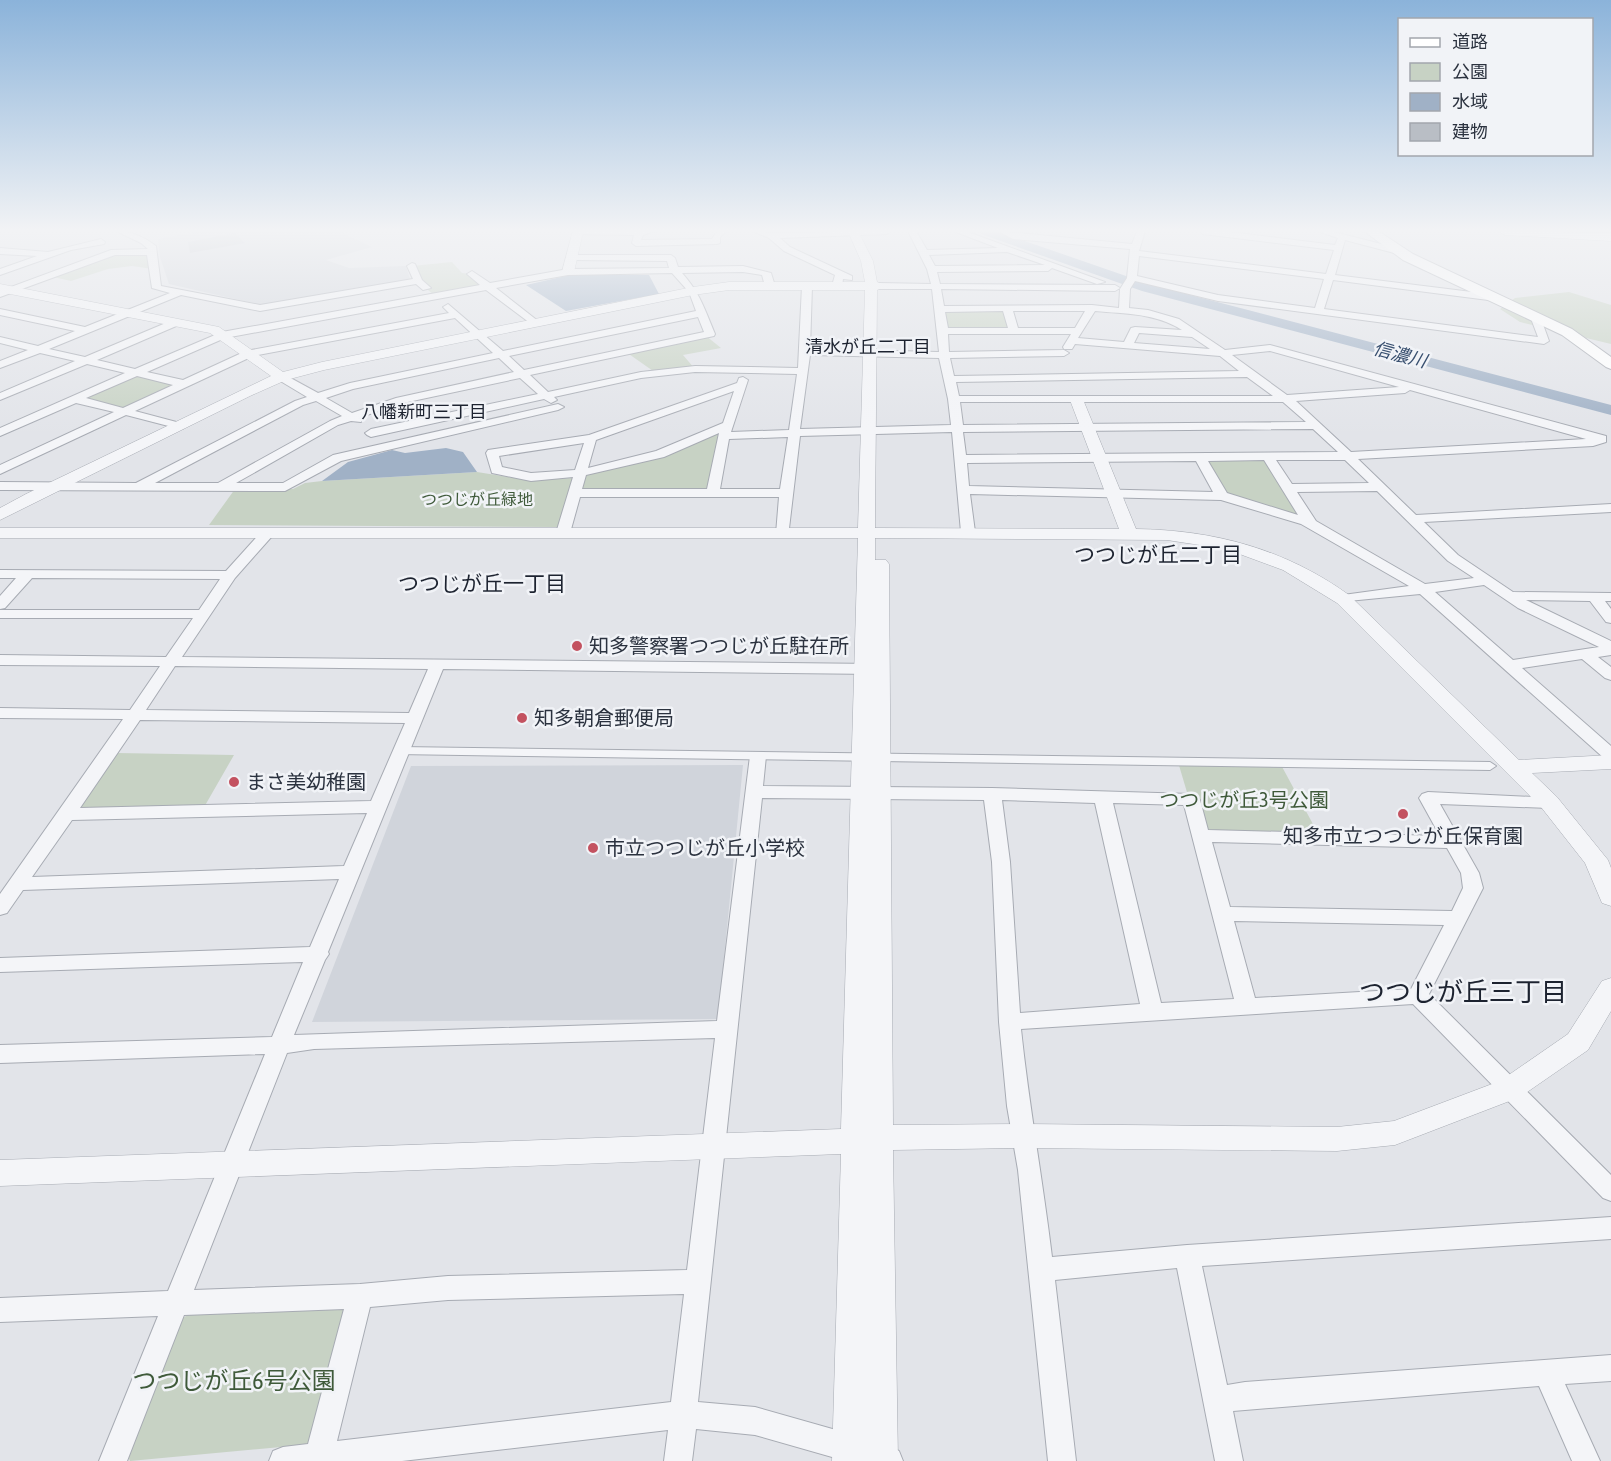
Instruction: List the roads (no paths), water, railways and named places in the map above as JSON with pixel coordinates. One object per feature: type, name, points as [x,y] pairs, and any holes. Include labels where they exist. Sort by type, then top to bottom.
[{"type":"main road","points":[[1498,299],[1567,332],[1610,366]]},
{"type":"street","points":[[50,299],[214,330],[250,353],[281,377],[353,416],[387,446]]},
{"type":"street","points":[[0,365],[163,299]]},
{"type":"street","points":[[216,299],[260,308],[312,299]]},
{"type":"street","points":[[0,432],[222,335],[424,299]]},
{"type":"street","points":[[0,486],[61,484],[285,487],[336,458],[558,407],[438,299]]},
{"type":"street","points":[[505,299],[534,323]]},
{"type":"street","points":[[0,515],[281,377],[350,360],[652,299]]},
{"type":"street","points":[[220,487],[334,423],[399,400],[710,334],[697,299]]},
{"type":"street","points":[[783,534],[786,493],[805,352],[807,299]]},
{"type":"street","points":[[850,1455],[867,1139],[875,299]]},
{"type":"street","points":[[938,299],[944,355],[954,399],[968,532]]},
{"type":"street","points":[[1123,299],[1124,311]]},
{"type":"street","points":[[1228,299],[1544,341],[1534,316]]},
{"type":"street","points":[[1320,310],[1323,299]]},
{"type":"street","points":[[939,309],[1092,308],[1162,316],[1175,321],[1300,409],[1453,558],[1510,596],[1611,649]]},
{"type":"street","points":[[1050,376],[1092,308]]},
{"type":"street","points":[[1007,309],[1014,331]]},
{"type":"street","points":[[0,312],[85,330]]},
{"type":"street","points":[[139,486],[299,403],[350,386],[703,313]]},
{"type":"street","points":[[0,470],[250,353],[456,315]]},
{"type":"street","points":[[0,397],[177,322]]},
{"type":"street","points":[[1128,345],[1135,330],[1194,334]]},
{"type":"street","points":[[943,331],[1014,331],[1076,336],[1128,345],[1223,353],[1270,348],[1606,440]]},
{"type":"street","points":[[0,340],[184,384]]},
{"type":"street","points":[[626,352],[656,373]]},
{"type":"street","points":[[805,352],[944,355],[1064,353]]},
{"type":"street","points":[[371,433],[589,384],[656,373],[695,369],[803,371]]},
{"type":"street","points":[[712,493],[726,431],[741,385],[749,370]]},
{"type":"street","points":[[951,379],[1249,374]]},
{"type":"street","points":[[1077,400],[1090,375]]},
{"type":"street","points":[[741,385],[591,438],[492,453],[496,470],[531,477],[581,473],[660,454],[726,431],[794,434],[874,430],[1317,425]]},
{"type":"street","points":[[954,399],[1283,399],[1418,389]]},
{"type":"street","points":[[75,399],[180,426]]},
{"type":"street","points":[[1077,400],[1130,535]]},
{"type":"street","points":[[563,533],[591,438]]},
{"type":"street","points":[[959,459],[1348,456],[1606,440]]},
{"type":"street","points":[[1268,457],[1311,524]]},
{"type":"street","points":[[1200,458],[1222,496]]},
{"type":"street","points":[[1289,488],[1379,487]]},
{"type":"street","points":[[964,490],[1222,496],[1311,524],[1423,589],[1611,754]]},
{"type":"street","points":[[575,493],[786,493]]},
{"type":"street","points":[[1413,519],[1611,508]]},
{"type":"street","points":[[0,533],[783,534],[968,532],[1187,537],[1238,547],[1312,576],[1343,599],[1549,802],[1596,860],[1611,897]]},
{"type":"street","points":[[0,908],[68,814],[202,614],[230,575],[267,534]]},
{"type":"street","points":[[0,574],[230,575]]},
{"type":"street","points":[[0,605],[27,575]]},
{"type":"street","points":[[1343,599],[1486,581]]},
{"type":"street","points":[[1510,596],[1611,597]]},
{"type":"street","points":[[1594,596],[1611,619]]},
{"type":"street","points":[[0,614],[202,614]]},
{"type":"street","points":[[1510,665],[1611,649]]},
{"type":"street","points":[[1585,654],[1611,675]]},
{"type":"street","points":[[0,660],[872,669]]},
{"type":"street","points":[[113,1461],[279,1044],[437,665]]},
{"type":"street","points":[[0,713],[415,718]]},
{"type":"street","points":[[400,751],[1490,766]]},
{"type":"street","points":[[678,1461],[758,756]]},
{"type":"street","points":[[1512,767],[1611,762]]},
{"type":"street","points":[[755,792],[992,794],[1191,800],[1247,1007]]},
{"type":"street","points":[[992,794],[1001,862],[1010,1022],[1018,1106],[1041,1270],[1062,1461]]},
{"type":"street","points":[[1103,797],[1152,1010]]},
{"type":"street","points":[[1418,996],[1473,888],[1470,873],[1428,798],[1549,802]]},
{"type":"street","points":[[68,814],[378,807]]},
{"type":"street","points":[[1200,836],[1454,842]]},
{"type":"street","points":[[16,884],[351,872]]},
{"type":"street","points":[[1222,914],[1457,918]]},
{"type":"street","points":[[0,964],[318,954]]},
{"type":"street","points":[[0,1173],[231,1163],[821,1144],[867,1139],[1024,1136],[1337,1139],[1395,1133],[1510,1089],[1578,1042],[1611,988]]},
{"type":"street","points":[[1010,1022],[1152,1010],[1247,1007],[1418,996],[1611,1191]]},
{"type":"street","points":[[0,1054],[314,1041],[727,1029]]},
{"type":"street","points":[[283,1461],[318,1459],[683,1414],[755,1421],[850,1455],[883,1459],[867,1139]]},
{"type":"street","points":[[1041,1270],[1187,1256],[1611,1228]]},
{"type":"street","points":[[1187,1256],[1229,1461]]},
{"type":"street","points":[[0,1310],[360,1296],[448,1288],[697,1282]]},
{"type":"street","points":[[318,1459],[360,1296]]},
{"type":"street","points":[[1216,1401],[1245,1395],[1611,1368]]},
{"type":"street","points":[[1546,1372],[1586,1461]]},
{"type":"water","points":[[548,299],[631,299],[566,311]]},
{"type":"water","points":[[446,448],[463,452],[477,472],[322,481],[348,462],[392,450],[405,453]]},
{"type":"waterway","name":"信濃川","points":[[1190,299],[1611,410]]},
{"type":"place","name":"知多警察署つつじが丘駐在所","points":[[577,646]]},
{"type":"place","name":"知多朝倉郵便局","points":[[522,718]]},
{"type":"place","name":"まさ美幼稚園","points":[[234,782]]},
{"type":"place","name":"知多市立つつじが丘保育園","points":[[1403,814]]},
{"type":"place","name":"市立つつじが丘小学校","points":[[593,848]]},
{"type":"district","name":"清水が丘二丁目","points":[[868,347]]},
{"type":"district","name":"八幡新町三丁目","points":[[424,412]]},
{"type":"district","name":"つつじが丘二丁目","points":[[1158,555]]},
{"type":"district","name":"つつじが丘一丁目","points":[[482,584]]},
{"type":"district","name":"つつじが丘三丁目","points":[[1463,992]]},
{"type":"park label","name":"つつじが丘緑地","points":[[477,499]]},
{"type":"park label","name":"つつじが丘3号公園","points":[[1244,800]]},
{"type":"park label","name":"つつじが丘6号公園","points":[[234,1381]]}]
